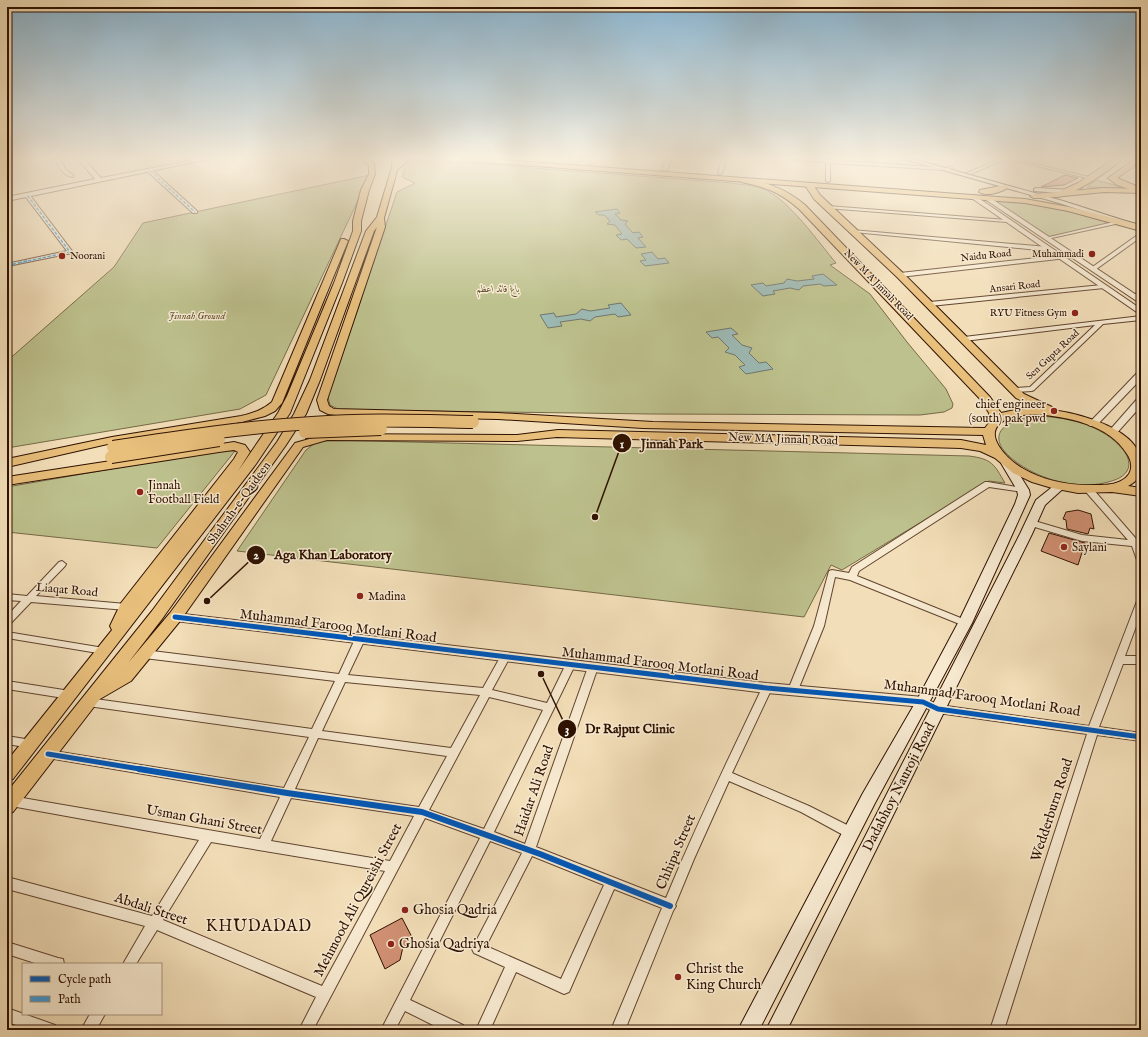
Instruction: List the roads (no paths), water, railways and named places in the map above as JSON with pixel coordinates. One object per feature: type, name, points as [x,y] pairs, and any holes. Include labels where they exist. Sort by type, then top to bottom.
[{"type":"highway","points":[[1062,207],[1141,228]]},
{"type":"highway","points":[[1087,207],[1141,228]]},
{"type":"main road","name":"Shahrah-e-Qaideen","points":[[9,804],[157,615],[282,443],[300,414],[315,380],[336,321],[361,227],[363,207]]},
{"type":"main road","name":"Shahrah-e-Qaideen","points":[[7,774],[256,455],[284,413],[299,380],[361,227],[381,217],[383,207]]},
{"type":"main road","name":"New M A Jinnah Road","points":[[802,207],[986,399],[995,413],[997,420]]},
{"type":"main road","name":"New M A Jinnah Road","points":[[828,207],[930,304],[1020,396],[1046,407],[1052,412]]},
{"type":"main road","points":[[1074,207],[1141,228]]},
{"type":"main road","points":[[381,217],[381,227],[322,400],[324,408],[332,412],[344,413],[478,415],[569,419],[652,425]]},
{"type":"main road","points":[[7,464],[112,440],[242,419],[261,414],[271,409],[277,403],[288,380],[349,228],[361,227]]},
{"type":"main road","points":[[748,1030],[851,833],[965,623],[1021,504],[1024,495],[1023,490],[1003,459],[992,447],[989,440],[989,432],[992,426],[997,420],[1007,415],[1020,412],[1052,412],[1073,416],[1112,433],[1124,442],[1137,456],[1137,467],[1135,474],[1126,482],[1112,488]]},
{"type":"main road","points":[[7,464],[294,432],[372,429],[652,425],[989,432]]},
{"type":"main road","name":"New MA Jinnah Road","points":[[471,427],[558,433],[961,444],[983,448],[1030,476],[1060,486],[1089,490],[1112,488]]},
{"type":"main road","points":[[90,699],[125,677],[175,617],[300,445],[327,437],[517,438],[558,433]]},
{"type":"main road","points":[[7,481],[234,446],[241,447],[244,452],[240,460],[126,607],[104,651]]},
{"type":"main road","points":[[7,475],[112,452]]},
{"type":"main road","points":[[1141,481],[1139,483],[1141,486]]},
{"type":"main road","name":"Dadabhoy Nauroji Road","points":[[776,1030],[938,710],[1040,503],[1060,486]]},
{"type":"main road","points":[[1112,488],[1141,492]]},
{"type":"street","points":[[7,261],[10,265],[70,252],[36,207]]},
{"type":"street","points":[[190,207],[195,212]]},
{"type":"street","points":[[833,207],[1007,221]]},
{"type":"street","points":[[988,207],[1141,313]]},
{"type":"street","points":[[1001,207],[1141,302]]},
{"type":"street","points":[[1047,238],[1118,222]]},
{"type":"street","points":[[854,231],[1048,249]]},
{"type":"street","points":[[1093,269],[1141,235]]},
{"type":"street","name":"Naidu Road","points":[[900,275],[1074,256]]},
{"type":"street","name":"Ansari Road","points":[[930,304],[1102,287]]},
{"type":"street","points":[[1135,297],[1141,292]]},
{"type":"street","points":[[964,339],[1101,324],[1141,318]]},
{"type":"street","name":"Sen Gupta Road","points":[[1015,390],[1032,388],[1101,324]]},
{"type":"street","points":[[1093,424],[1141,374]]},
{"type":"street","points":[[1112,433],[1141,400]]},
{"type":"street","points":[[852,577],[855,569],[988,484],[1023,490]]},
{"type":"street","points":[[1089,490],[1138,544],[1141,560]]},
{"type":"street","points":[[1031,523],[1082,538],[1138,544]]},
{"type":"street","points":[[7,622],[62,564]]},
{"type":"street","points":[[793,690],[819,626],[832,573],[852,577],[965,623]]},
{"type":"street","name":"Liaqat Road","points":[[7,597],[126,607]]},
{"type":"street","name":"Wedderburn Road","points":[[997,1030],[1093,730],[1141,601]]},
{"type":"street","name":"Muhammad Farooq Motlani Road","points":[[175,617],[767,688],[923,702],[938,710],[1141,736]]},
{"type":"street","points":[[7,635],[104,651]]},
{"type":"street","points":[[263,845],[360,639]]},
{"type":"street","points":[[144,654],[342,678],[485,692],[549,707]]},
{"type":"street","name":"Mehmood Ali Qureishi Street","points":[[306,1030],[505,657]]},
{"type":"street","points":[[1119,660],[1141,660]]},
{"type":"street","points":[[388,1030],[487,835],[570,665]]},
{"type":"street","name":"Haidar Ali Road","points":[[593,667],[529,850],[478,949],[564,987],[611,882]]},
{"type":"street","points":[[7,685],[70,694]]},
{"type":"street","name":"Chhipa Street","points":[[618,1030],[688,859],[767,688]]},
{"type":"street","points":[[90,699],[453,752]]},
{"type":"street","points":[[7,740],[31,744]]},
{"type":"street","points":[[48,754],[287,793],[422,812],[529,850],[670,906]]},
{"type":"street","points":[[726,774],[805,809],[851,833]]},
{"type":"street","name":"Usman Ghani Street","points":[[9,804],[392,867]]},
{"type":"street","points":[[130,963],[208,836]]},
{"type":"street","name":"Abdali Street","points":[[7,883],[155,923],[325,994]]},
{"type":"street","points":[[7,948],[55,963]]},
{"type":"street","points":[[483,1030],[513,964]]},
{"type":"street","points":[[402,1003],[458,1030]]},
{"type":"street","points":[[7,1015],[50,1030]]},
{"type":"street","points":[[88,1030],[97,1015]]},
{"type":"water","points":[[617,209],[620,213],[615,214],[621,220],[628,221],[625,224],[633,233],[639,232],[643,237],[638,238],[646,247],[636,248],[627,239],[621,240],[616,235],[622,234],[615,225],[607,224],[610,221],[604,215],[599,215],[595,212]]},
{"type":"water","points":[[652,252],[658,259],[665,258],[669,263],[645,266],[640,261],[646,260],[641,254]]},
{"type":"water","points":[[823,274],[837,285],[824,286],[820,284],[803,286],[799,290],[790,288],[773,291],[775,294],[763,296],[751,285],[763,283],[766,286],[784,283],[787,279],[797,281],[814,279],[812,276]]},
{"type":"water","points":[[621,303],[631,315],[618,317],[615,314],[595,317],[590,321],[581,319],[560,322],[562,326],[548,328],[540,315],[554,313],[556,317],[576,314],[582,309],[590,311],[610,308],[608,305]]},
{"type":"water","points":[[731,328],[738,334],[732,335],[742,345],[752,348],[749,353],[759,363],[766,362],[773,369],[746,374],[739,367],[745,365],[735,355],[725,352],[729,348],[718,337],[712,338],[706,332]]},
{"type":"place","name":"Muhammadi","points":[[1092,254]]},
{"type":"place","name":"Noorani","points":[[62,256]]},
{"type":"place","name":"RYU Fitness Gym","points":[[1075,313]]},
{"type":"place","name":"chief engineer (south) pak pwd","points":[[1054,411]]},
{"type":"place","name":"Jinnah Football Field","points":[[140,492]]},
{"type":"place","name":"Jinnah Park","points":[[595,517]]},
{"type":"place","name":"Saylani","points":[[1064,547]]},
{"type":"place","name":"Madina","points":[[360,596]]},
{"type":"place","name":"Aga Khan Laboratory","points":[[207,601]]},
{"type":"place","name":"Dr Rajput Clinic","points":[[541,674]]},
{"type":"place","name":"Ghosia Qadria","points":[[405,910]]},
{"type":"place","name":"Ghosia Qadriya","points":[[391,944]]},
{"type":"place","name":"Christ the King Church","points":[[678,977]]},
{"type":"district","name":"KHUDADAD","points":[[259,927]]},
{"type":"park label","name":"باغ قائد اعظم","points":[[498,289]]},
{"type":"park label","name":"Jinnah Ground","points":[[197,316]]}]
